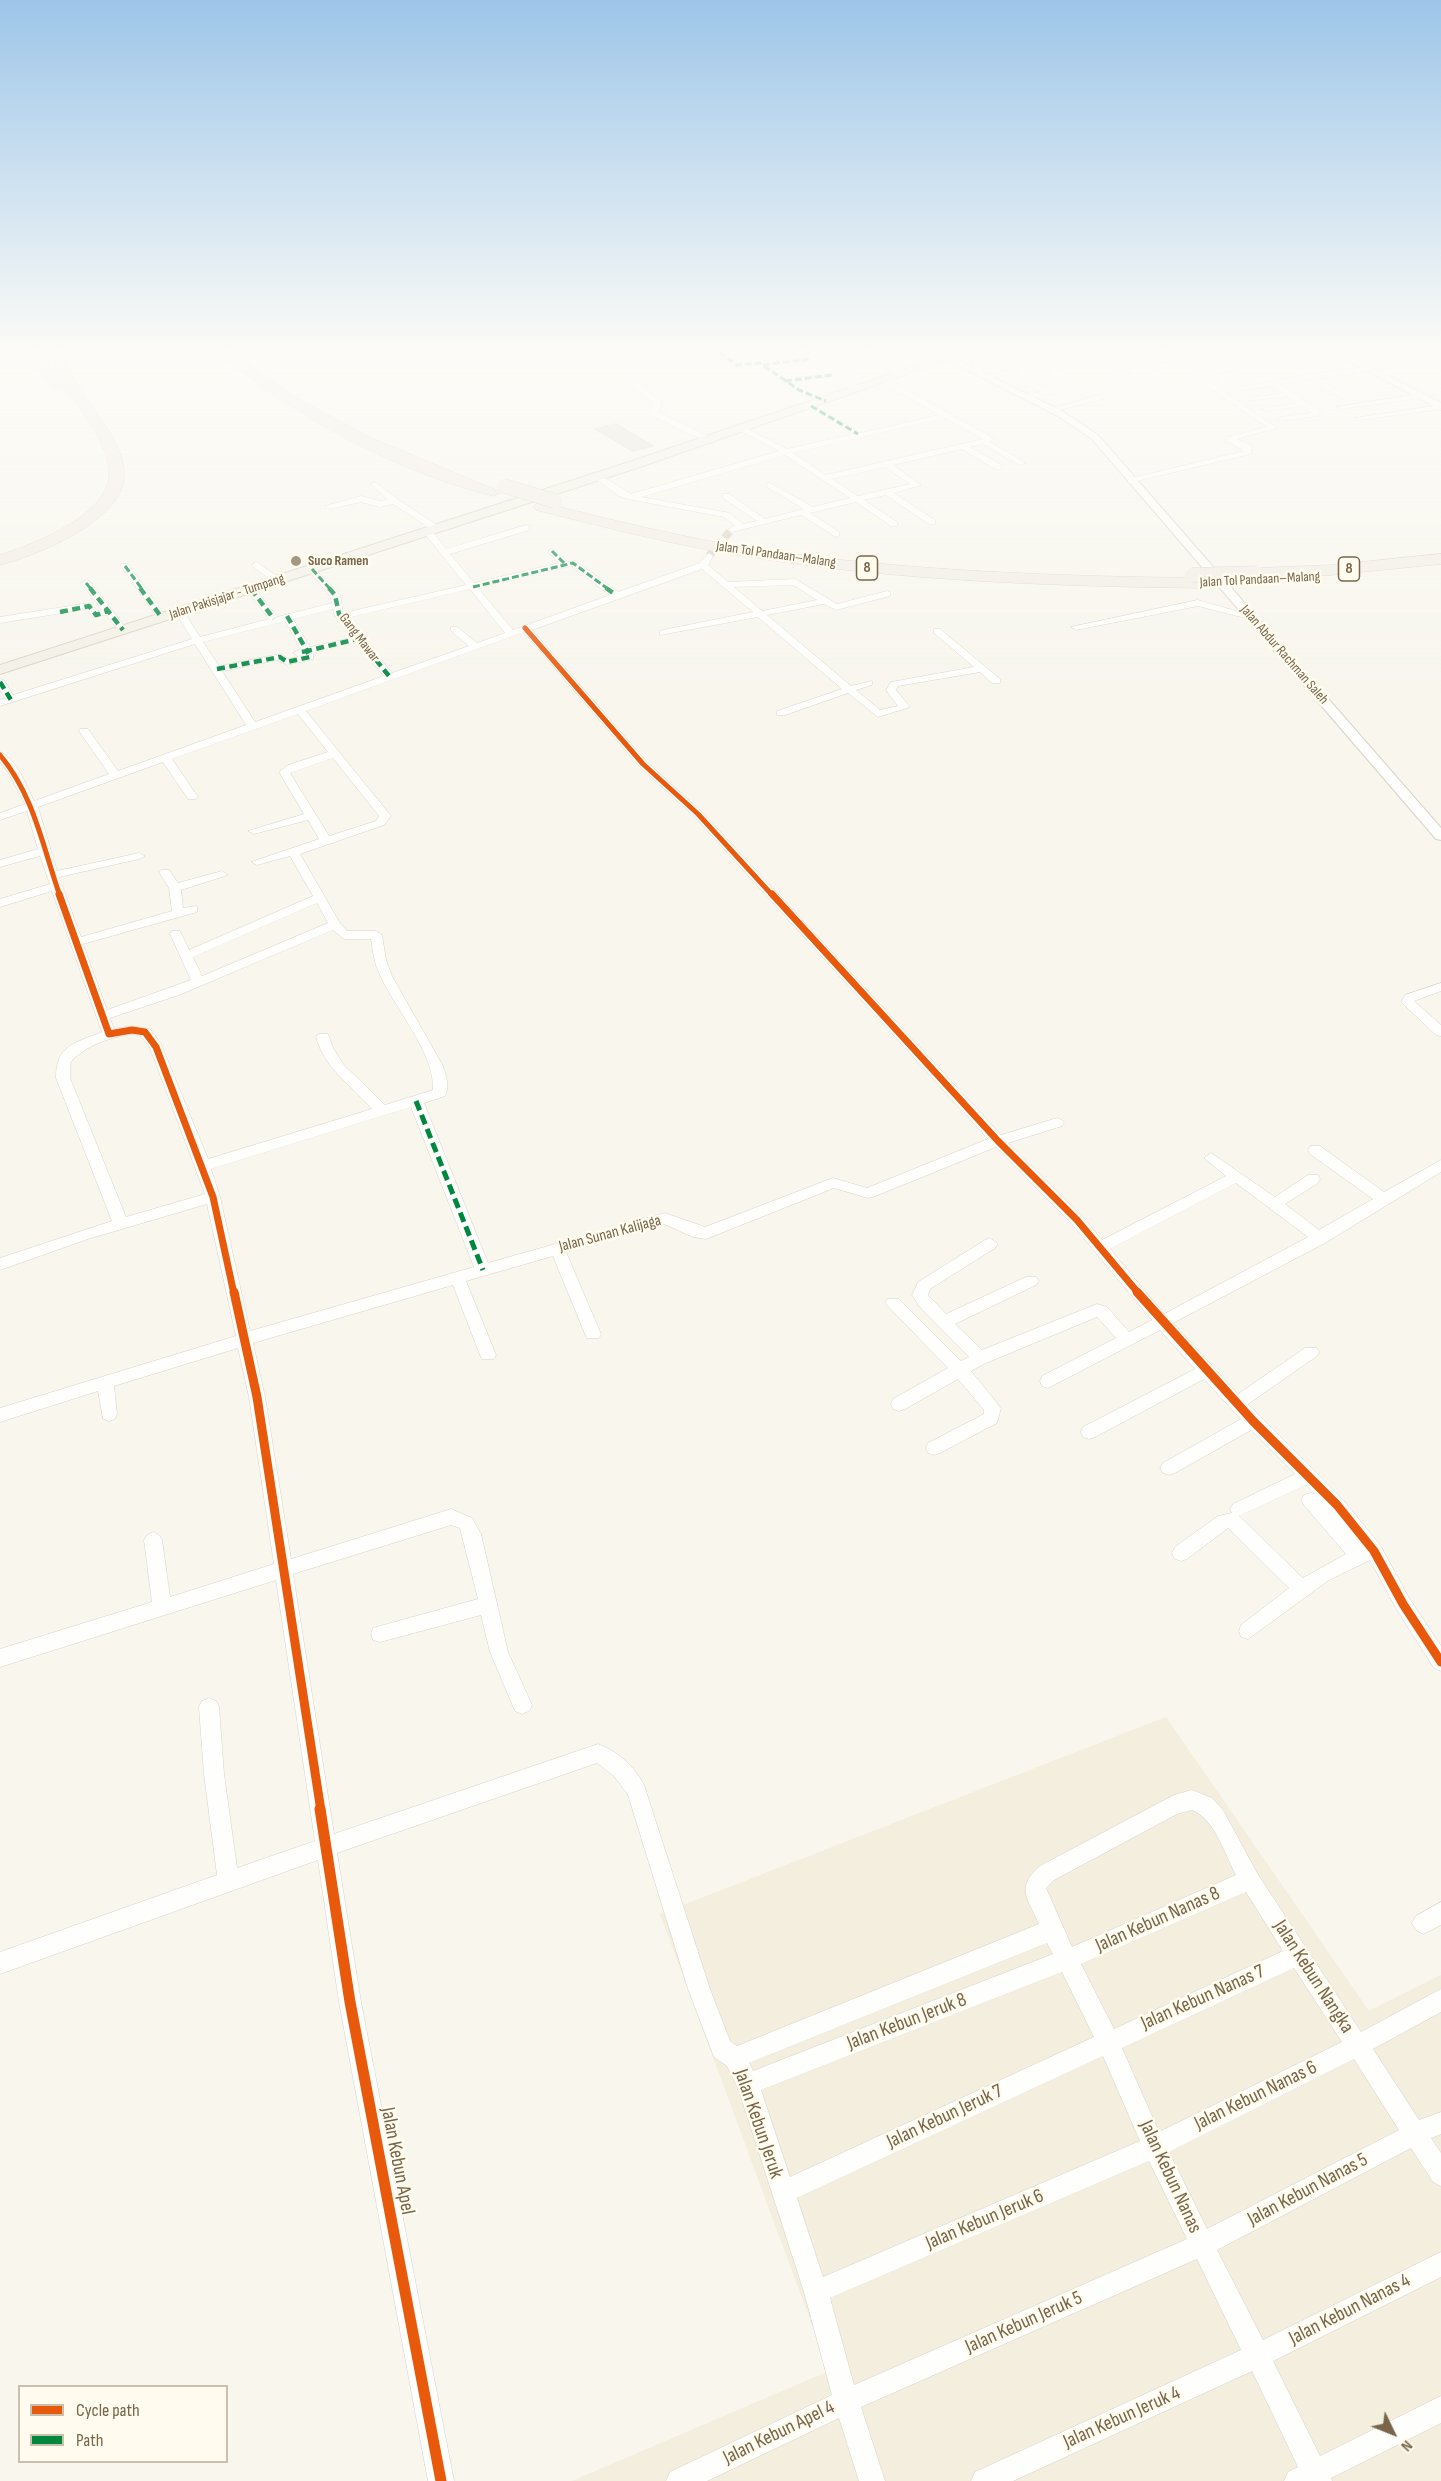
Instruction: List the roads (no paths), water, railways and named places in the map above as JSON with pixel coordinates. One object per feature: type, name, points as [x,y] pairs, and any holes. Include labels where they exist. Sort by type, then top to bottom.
[{"type":"highway","points":[[0,560],[62,536],[94,514],[108,500],[117,482],[116,468]]},
{"type":"highway","name":"Jalan Tol Pandaan–Malang","points":[[435,468],[548,504],[700,544],[863,567],[1058,581],[1259,578],[1441,566]]},
{"type":"highway","name":"Jalan Tol Pandaan–Malang","points":[[447,468],[499,489]]},
{"type":"highway","points":[[0,554],[43,538],[81,516],[95,501],[103,482],[101,470]]},
{"type":"highway","name":"Jalan Tol Pandaan–Malang","points":[[1259,578],[1441,559]]},
{"type":"main road","name":"Jalan Pakisjajar - Tumpang","points":[[0,670],[625,468]]},
{"type":"street","points":[[631,497],[705,480],[740,468]]},
{"type":"street","points":[[809,468],[894,524]]},
{"type":"street","points":[[824,478],[866,468]]},
{"type":"street","points":[[597,477],[622,494],[631,497],[727,515],[737,528],[917,485],[892,468]]},
{"type":"street","name":"Jalan Abdur Rachman Saleh","points":[[1120,468],[1441,836]]},
{"type":"street","points":[[1131,481],[1184,468]]},
{"type":"street","points":[[375,484],[392,502],[407,509],[433,531],[446,552],[510,633]]},
{"type":"street","points":[[770,485],[836,534]]},
{"type":"street","points":[[887,492],[932,522]]},
{"type":"street","points":[[726,496],[763,521]]},
{"type":"street","points":[[329,506],[361,499],[380,504],[392,502]]},
{"type":"street","points":[[446,552],[526,528]]},
{"type":"street","points":[[552,551],[565,564]]},
{"type":"street","points":[[0,817],[706,561],[726,585],[874,712],[885,714],[905,707],[891,690],[895,684],[982,669]]},
{"type":"street","points":[[342,616],[565,564],[578,565],[616,595]]},
{"type":"street","points":[[256,565],[277,580]]},
{"type":"street","points":[[125,566],[162,618]]},
{"type":"street","name":"Gang Mawar","points":[[312,569],[335,595],[336,605],[357,639],[389,676]]},
{"type":"street","points":[[86,582],[123,630]]},
{"type":"street","points":[[726,585],[795,582],[836,607],[887,594]]},
{"type":"street","points":[[251,589],[274,619]]},
{"type":"street","points":[[663,633],[824,601]]},
{"type":"street","points":[[1076,627],[1198,603],[1249,616]]},
{"type":"street","points":[[0,703],[198,639],[336,605]]},
{"type":"street","points":[[0,620],[89,606],[95,614],[108,611]]},
{"type":"street","points":[[180,612],[252,726]]},
{"type":"street","points":[[217,669],[280,657],[287,662],[310,657],[287,616]]},
{"type":"street","points":[[454,628],[475,646]]},
{"type":"street","points":[[525,628],[643,764],[698,814],[998,1141],[1101,1247],[1163,1323],[1253,1421],[1337,1505],[1366,1554],[1403,1604],[1441,1662]]},
{"type":"street","points":[[937,631],[996,681]]},
{"type":"street","points":[[307,651],[357,639]]},
{"type":"street","points":[[0,682],[11,700]]},
{"type":"street","points":[[781,713],[847,688],[868,683]]},
{"type":"street","points":[[257,862],[380,823],[385,816],[333,754],[299,708]]},
{"type":"street","points":[[84,731],[116,776]]},
{"type":"street","points":[[326,841],[285,772],[292,767],[333,754]]},
{"type":"street","points":[[0,755],[12,769],[32,807],[44,851],[101,1017],[109,1034],[74,1049],[63,1062],[63,1078],[115,1203],[121,1224]]},
{"type":"street","points":[[165,758],[192,797]]},
{"type":"street","points":[[254,831],[310,816]]},
{"type":"street","points":[[0,864],[44,851]]},
{"type":"street","points":[[203,1166],[440,1093],[442,1081],[415,1025],[381,964],[376,935],[344,935],[334,926],[294,852]]},
{"type":"street","points":[[0,903],[55,880],[139,856]]},
{"type":"street","points":[[165,872],[175,888],[178,914]]},
{"type":"street","points":[[175,888],[222,875]]},
{"type":"street","points":[[185,956],[319,898]]},
{"type":"street","points":[[75,942],[193,909]]},
{"type":"street","points":[[101,1017],[198,982],[334,926]]},
{"type":"street","points":[[176,934],[198,982]]},
{"type":"street","points":[[1441,987],[1410,998],[1407,1002],[1441,1032]]},
{"type":"street","name":"Jalan Kebun Apel","points":[[109,1034],[132,1030],[145,1032],[162,1060],[213,1197],[246,1339],[285,1568],[350,2002],[441,2481]]},
{"type":"street","points":[[323,1037],[328,1054],[382,1111]]},
{"type":"street","points":[[416,1101],[483,1270]]},
{"type":"street","name":"Jalan Sunan Kalijaga","points":[[0,1415],[246,1339],[665,1218],[698,1233],[706,1233],[833,1183],[868,1193],[998,1141],[1057,1123]]},
{"type":"street","points":[[1315,1150],[1385,1200]]},
{"type":"street","points":[[1211,1158],[1320,1239]]},
{"type":"street","points":[[1048,1381],[1163,1323],[1320,1239],[1441,1165]]},
{"type":"street","points":[[1101,1247],[1236,1177]]},
{"type":"street","points":[[1275,1204],[1313,1179]]},
{"type":"street","points":[[0,1264],[121,1224],[213,1197]]},
{"type":"street","points":[[980,1358],[924,1302],[920,1294],[923,1286],[990,1244]]},
{"type":"street","points":[[557,1248],[593,1334]]},
{"type":"street","points":[[457,1277],[488,1355]]},
{"type":"street","points":[[944,1322],[1031,1281]]},
{"type":"street","points":[[893,1303],[960,1370],[993,1408],[991,1418],[934,1448]]},
{"type":"street","points":[[898,1404],[980,1358],[1097,1310],[1101,1311],[1128,1341]]},
{"type":"street","points":[[1237,1403],[1311,1352]]},
{"type":"street","points":[[1089,1432],[1206,1370]]},
{"type":"street","points":[[105,1383],[109,1414]]},
{"type":"street","points":[[1169,1468],[1253,1421]]},
{"type":"street","points":[[1239,1509],[1307,1476]]},
{"type":"street","points":[[1310,1500],[1366,1554]]},
{"type":"street","points":[[0,1658],[451,1517],[466,1523],[472,1534],[499,1652],[522,1705]]},
{"type":"street","points":[[1181,1553],[1224,1521],[1230,1520],[1240,1526],[1301,1588]]},
{"type":"street","points":[[153,1540],[162,1608]]},
{"type":"street","points":[[1248,1630],[1301,1588],[1366,1554]]},
{"type":"street","points":[[380,1634],[487,1605]]},
{"type":"street","points":[[209,1707],[214,1774],[228,1881]]},
{"type":"street","points":[[0,1963],[228,1881],[598,1753],[614,1761],[627,1773],[637,1792],[699,1989],[722,2049],[735,2058]]},
{"type":"street","name":"Jalan Kebun Nangka","points":[[1047,1873],[1174,1805],[1192,1800],[1204,1805],[1216,1817],[1250,1880],[1441,2175]]},
{"type":"street","name":"Jalan Kebun Nanas","points":[[1047,1873],[1035,1884],[1036,1893],[1052,1930],[1108,2041],[1154,2147],[1259,2355],[1310,2478]]},
{"type":"street","name":"Jalan Kebun Nanas 8","points":[[1066,1960],[1250,1880]]},
{"type":"street","name":"Jalan Kebun Jeruk","points":[[872,2481],[846,2401],[816,2292],[748,2084],[735,2058],[896,1991],[1052,1930]]},
{"type":"street","name":"Jalan Kebun Nanas 7","points":[[1108,2041],[1298,1955]]},
{"type":"street","name":"Jalan Kebun Jeruk 8","points":[[748,2084],[1066,1960]]},
{"type":"street","name":"Jalan Kebun Nanas 6","points":[[1154,2147],[1357,2046],[1441,2000]]},
{"type":"street","name":"Jalan Kebun Jeruk 7","points":[[782,2193],[1108,2041]]},
{"type":"street","name":"Jalan Kebun Nanas 5","points":[[1202,2245],[1414,2134],[1441,2123]]},
{"type":"street","name":"Jalan Kebun Jeruk 6","points":[[816,2292],[1154,2147]]},
{"type":"street","name":"Jalan Kebun Jeruk 5","points":[[846,2401],[1202,2245]]},
{"type":"street","name":"Jalan Kebun Nanas 4","points":[[1259,2355],[1441,2264]]},
{"type":"street","name":"Jalan Kebun Jeruk 4","points":[[984,2481],[1259,2355]]},
{"type":"street","name":"Jalan Kebun Apel 4","points":[[679,2481],[846,2401]]},
{"type":"street","points":[[1310,2478],[1441,2409]]},
{"type":"tunnel","points":[[709,556],[732,529]]},
{"type":"place","name":"Suco Ramen","points":[[296,561]]}]
